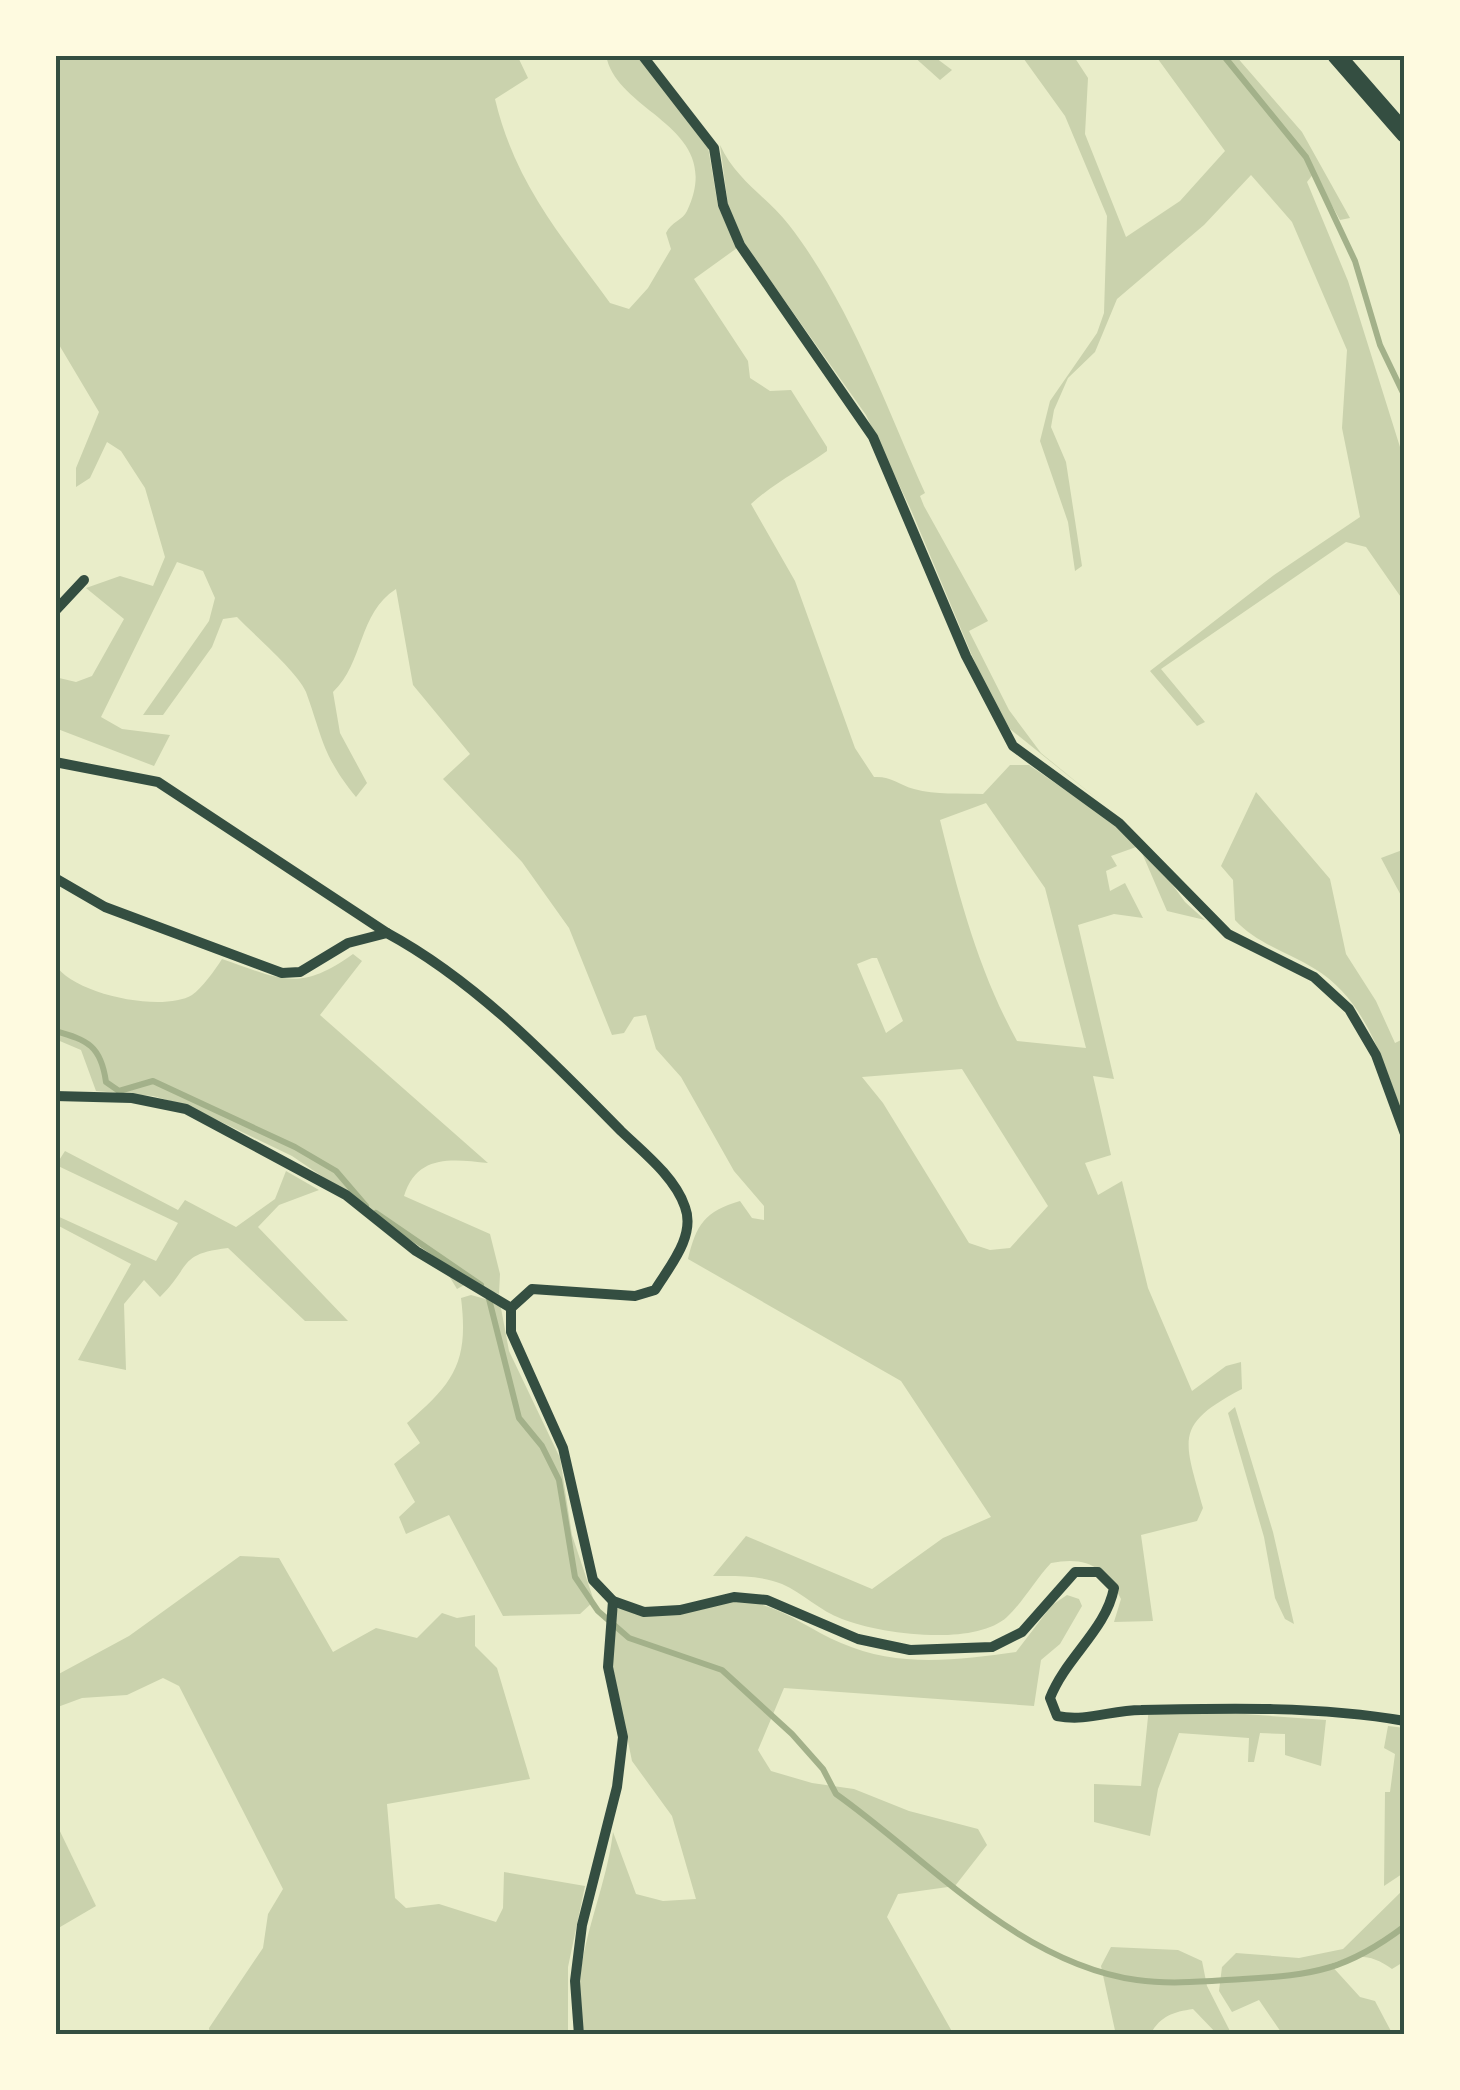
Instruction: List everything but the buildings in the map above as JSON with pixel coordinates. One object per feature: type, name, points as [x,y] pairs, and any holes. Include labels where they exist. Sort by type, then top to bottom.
[{"type":"main road","points":[[1336,55],[1405,134]]},
{"type":"street","points":[[642,55],[714,148],[723,206],[740,245],[873,436],[966,656],[1012,746],[1132,834],[1228,934],[1314,977],[1349,1009],[1376,1055],[1405,1134]]},
{"type":"street","points":[[55,610],[84,580]]},
{"type":"street","points":[[55,762],[158,782],[411,946],[532,1042],[664,1174],[686,1208],[685,1241],[655,1290],[635,1296],[532,1289],[511,1308],[511,1332],[563,1448],[593,1580],[613,1601],[644,1612],[680,1610],[734,1597],[767,1600],[858,1639],[910,1650],[992,1646],[1022,1632],[1076,1572],[1098,1572],[1114,1588],[1110,1610],[1061,1670],[1050,1698],[1057,1716],[1079,1721],[1136,1710],[1244,1710],[1366,1714],[1405,1721]]},
{"type":"street","points":[[55,878],[105,908],[282,973],[300,972],[348,943],[387,933]]},
{"type":"street","points":[[55,1096],[132,1098],[186,1109],[346,1196],[416,1251],[511,1308]]},
{"type":"street","points":[[579,2035],[575,1981],[582,1924],[617,1787],[623,1736],[608,1666],[613,1601]]},
{"type":"green space","points":[[55,55],[517,55],[528,78],[495,99],[514,157],[541,207],[610,303],[629,309],[648,288],[671,249],[666,233],[687,211],[695,182],[693,159],[682,140],[629,92],[614,75],[606,55],[637,55],[708,147],[718,206],[737,248],[694,279],[748,361],[750,378],[770,391],[791,390],[827,447],[827,451],[751,504],[795,581],[855,748],[874,777],[922,791],[983,794],[1010,765],[1029,765],[1142,843],[1185,902],[1205,920],[1167,911],[1139,846],[1111,856],[1117,866],[1106,871],[1110,891],[1125,883],[1143,918],[1114,914],[1078,925],[1114,1079],[1093,1076],[1111,1155],[1085,1163],[1098,1195],[1122,1181],[1148,1288],[1192,1391],[1226,1366],[1241,1362],[1242,1389],[1204,1413],[1190,1436],[1191,1465],[1203,1508],[1197,1521],[1141,1535],[1153,1621],[1114,1622],[1121,1599],[1115,1588],[1094,1566],[1075,1561],[1051,1563],[1013,1611],[992,1626],[950,1635],[879,1629],[834,1616],[773,1581],[713,1576],[746,1536],[872,1589],[943,1538],[991,1517],[901,1381],[688,1259],[699,1228],[710,1215],[740,1201],[752,1218],[764,1220],[764,1206],[734,1171],[681,1077],[656,1049],[646,1015],[634,1017],[624,1033],[612,1035],[569,928],[522,862],[443,779],[470,754],[413,685],[396,589],[374,611],[351,667],[333,692],[340,733],[367,783],[356,797],[330,758],[301,683],[237,617],[223,619],[212,647],[163,715],[143,715],[209,621],[215,598],[203,571],[177,562],[101,717],[122,729],[170,735],[154,766],[55,728],[55,677],[76,682],[92,676],[124,619],[86,588],[120,576],[153,586],[165,557],[145,488],[121,451],[107,442],[90,478],[76,487],[76,468],[99,412],[55,338]],"holes":[[[986,803],[1045,888],[1086,1048],[1017,1041],[992,988],[963,906],[940,820]],[[877,958],[903,1021],[886,1033],[857,964]],[[962,1069],[1048,1206],[1010,1248],[990,1250],[969,1243],[883,1103],[862,1077]]]},
{"type":"green space","points":[[912,55],[932,55],[952,70],[940,80]]},
{"type":"green space","points":[[1021,55],[1073,55],[1088,78],[1085,134],[1126,237],[1180,201],[1225,151],[1155,55],[1235,55],[1302,132],[1350,218],[1340,220],[1314,173],[1307,182],[1348,281],[1405,463],[1405,603],[1366,547],[1346,542],[1161,669],[1205,722],[1197,726],[1150,671],[1274,575],[1360,517],[1342,428],[1347,350],[1292,222],[1251,175],[1204,225],[1117,299],[1095,352],[1068,378],[1051,427],[1066,462],[1082,566],[1075,571],[1068,522],[1040,441],[1050,401],[1097,333],[1104,313],[1107,216],[1065,116]]},
{"type":"green space","points":[[720,145],[743,178],[789,225],[848,321],[925,493],[920,496],[924,506],[988,621],[969,631],[1009,710],[1041,753],[1101,802],[1010,729],[984,684],[911,510],[866,415],[743,242],[728,205]]},
{"type":"green space","points":[[1256,792],[1330,879],[1346,954],[1376,1001],[1395,1043],[1405,1038],[1405,1122],[1382,1058],[1349,999],[1315,969],[1263,942],[1235,920],[1233,880],[1221,866]]},
{"type":"green space","points":[[1405,849],[1405,903],[1381,858]]},
{"type":"green space","points":[[353,954],[362,961],[320,1015],[488,1163],[437,1162],[418,1173],[404,1196],[490,1234],[500,1274],[499,1294],[468,1283],[457,1289],[435,1253],[292,1156],[188,1106],[153,1096],[96,1091],[81,1050],[55,1039],[55,964],[65,975],[98,992],[160,1002],[192,995],[222,959],[289,979],[318,974]]},
{"type":"green space","points":[[65,1151],[178,1210],[185,1200],[236,1227],[275,1199],[286,1171],[319,1190],[279,1205],[258,1227],[348,1321],[305,1321],[228,1248],[193,1258],[160,1297],[144,1280],[124,1304],[126,1370],[78,1360],[131,1264],[55,1224],[55,1215],[156,1261],[178,1223],[56,1165]]},
{"type":"green space","points":[[471,1295],[500,1303],[509,1351],[560,1458],[572,1535],[594,1601],[580,1614],[503,1616],[449,1515],[406,1534],[399,1517],[415,1502],[394,1464],[420,1443],[407,1423],[436,1396],[455,1370],[463,1339],[461,1298]]},
{"type":"green space","points":[[1235,1407],[1273,1532],[1294,1624],[1285,1619],[1275,1598],[1264,1537],[1228,1413]]},
{"type":"green space","points":[[240,1556],[279,1558],[333,1652],[376,1628],[417,1638],[442,1613],[457,1618],[475,1615],[475,1646],[497,1668],[530,1779],[387,1804],[395,1898],[406,1908],[439,1904],[496,1922],[503,1908],[504,1872],[585,1886],[568,1967],[568,2035],[210,2035],[209,2028],[263,1948],[268,1914],[283,1889],[179,1686],[163,1678],[127,1695],[82,1698],[55,1708],[55,1676],[129,1636]]},
{"type":"green space","points":[[1067,1595],[1079,1599],[1082,1606],[1060,1644],[1041,1660],[1034,1706],[784,1688],[758,1750],[771,1771],[812,1783],[854,1789],[909,1811],[978,1829],[987,1845],[955,1886],[898,1894],[887,1917],[954,2035],[584,2035],[580,1979],[613,1832],[636,1894],[663,1901],[696,1899],[672,1816],[632,1761],[606,1634],[609,1615],[619,1608],[652,1610],[717,1601],[750,1602],[774,1609],[862,1651],[928,1660],[1016,1652],[1052,1605]]},
{"type":"green space","points":[[1149,1707],[1326,1720],[1321,1766],[1285,1755],[1285,1734],[1260,1733],[1254,1762],[1248,1762],[1249,1738],[1179,1733],[1158,1789],[1150,1836],[1094,1822],[1094,1784],[1141,1786]]},
{"type":"green space","points":[[1388,1726],[1405,1728],[1405,1872],[1384,1886],[1385,1792],[1390,1792],[1395,1754],[1384,1748]]},
{"type":"green space","points":[[55,1821],[96,1906],[55,1930]]},
{"type":"green space","points":[[1405,1888],[1405,1961],[1392,1969],[1362,1957],[1330,1964],[1360,1997],[1375,2001],[1393,2035],[1283,2035],[1259,2000],[1232,2012],[1219,1991],[1222,1967],[1236,1953],[1299,1958],[1343,1949]]},
{"type":"green space","points":[[1111,1947],[1178,1950],[1202,1961],[1207,1986],[1232,2035],[1218,2035],[1193,2009],[1168,2016],[1150,2035],[1116,2035],[1101,1966]]},
{"type":"waterway","points":[[1223,55],[1306,157],[1355,261],[1380,345],[1405,397]]},
{"type":"waterway","points":[[55,1031],[91,1046],[101,1060],[106,1082],[119,1091],[153,1081],[295,1147],[336,1171],[366,1206]]},
{"type":"waterway","points":[[376,1213],[481,1285]]},
{"type":"waterway","points":[[488,1295],[519,1418],[542,1446],[559,1480],[575,1577],[598,1611],[629,1638],[722,1670],[792,1734],[823,1769],[836,1794],[1014,1931],[1094,1970],[1137,1980],[1177,1982],[1290,1975],[1329,1968],[1365,1952],[1405,1926]]}]
